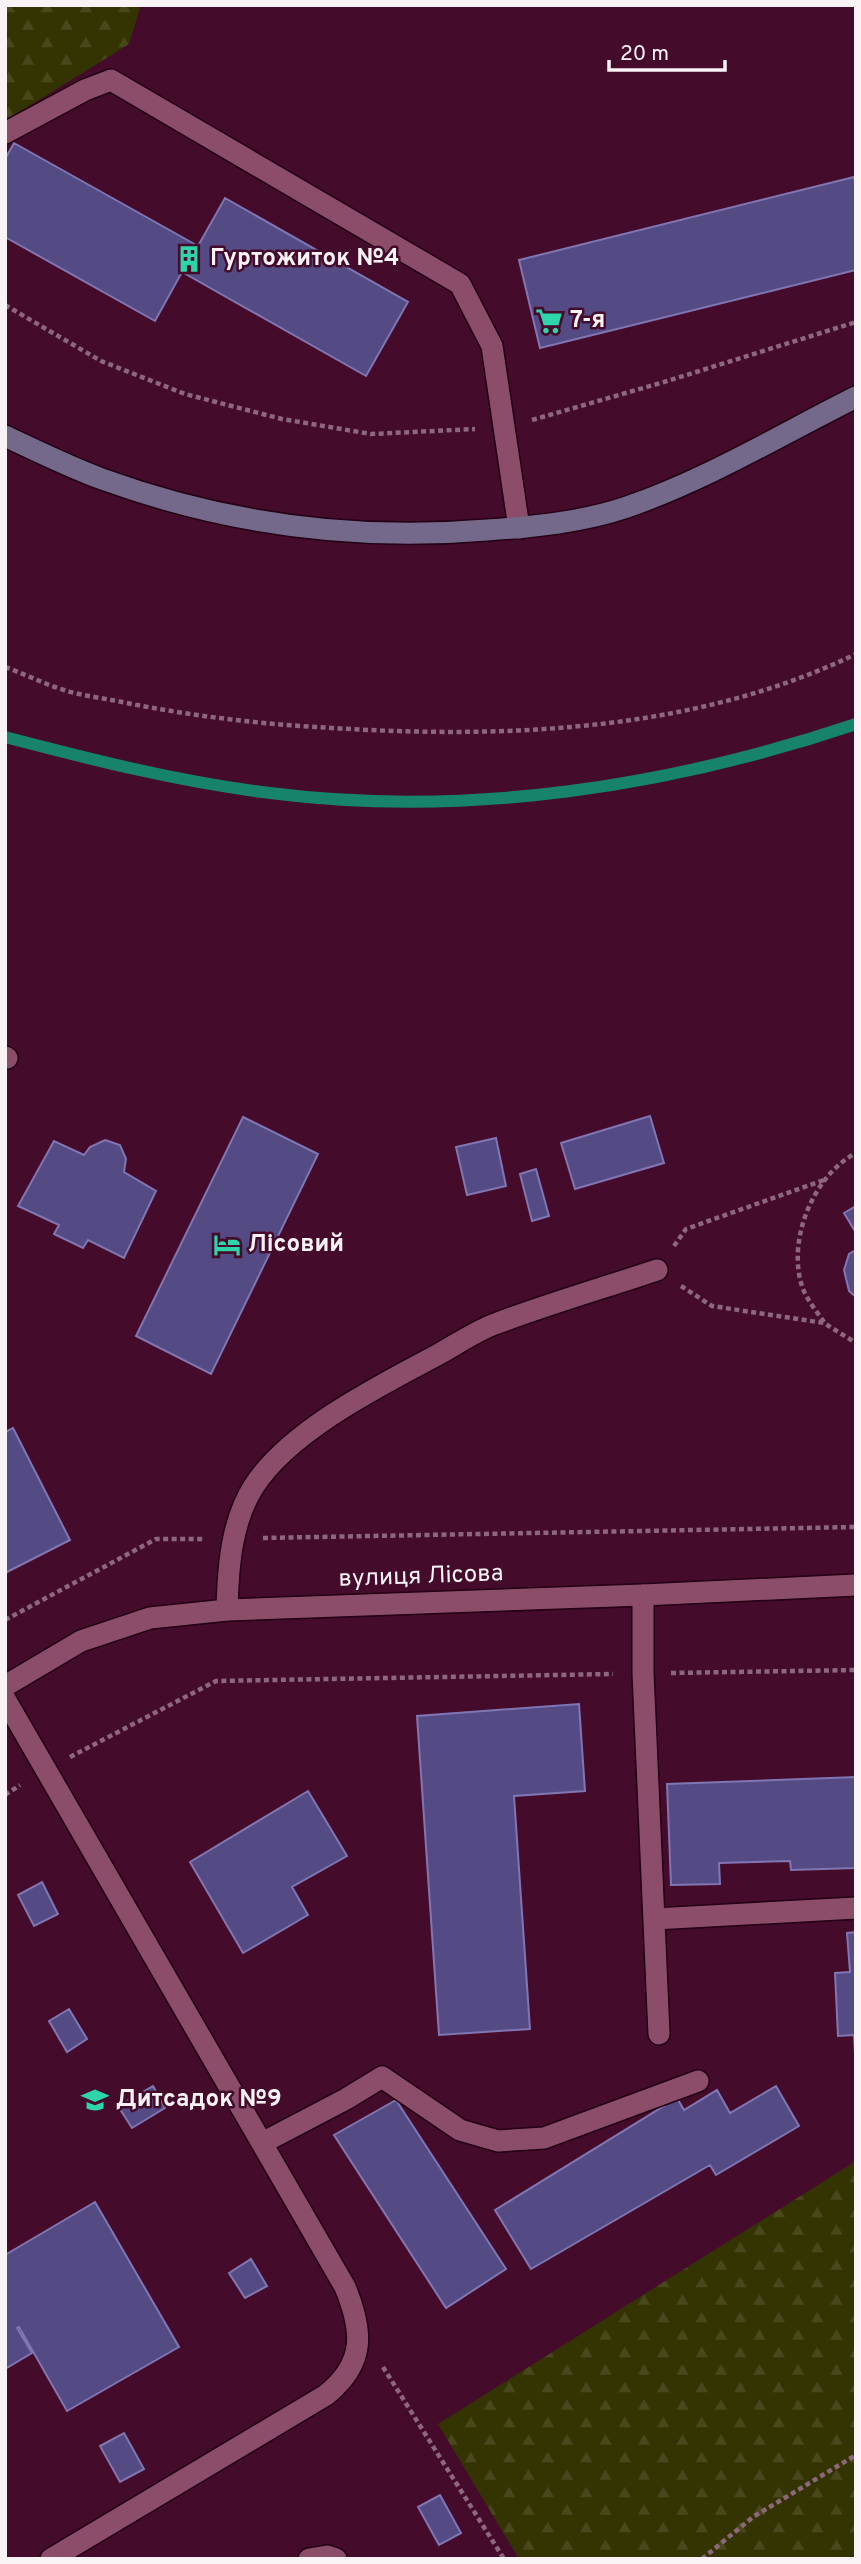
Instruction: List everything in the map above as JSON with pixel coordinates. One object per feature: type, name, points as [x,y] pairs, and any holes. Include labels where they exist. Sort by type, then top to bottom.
[{"type":"street","points":[[5,133],[85,90],[111,80],[460,284],[492,346],[519,528]]},
{"type":"street","points":[[5,436],[101,479],[176,503],[254,521],[342,533],[417,535],[519,528],[625,508],[708,475],[856,397]]},
{"type":"street","points":[[227,1610],[233,1538],[254,1487],[285,1451],[334,1415],[492,1325],[657,1270]]},
{"type":"street","name":"вулиця Лісова","points":[[5,1686],[81,1641],[150,1618],[227,1610],[643,1595],[856,1584]]},
{"type":"street","points":[[643,1595],[643,1673],[659,2034]]},
{"type":"street","points":[[5,1699],[345,2287],[357,2325],[359,2349],[351,2369],[326,2395],[77,2552],[51,2559]]},
{"type":"street","points":[[654,1919],[856,1908]]},
{"type":"street","points":[[262,2143],[382,2077],[460,2130],[498,2141],[544,2138],[698,2081]]},
{"type":"street","points":[[309,2559],[327,2556],[336,2559]]},
{"type":"path","points":[[5,304],[101,361],[185,394],[270,416],[371,434],[505,428],[856,322]]},
{"type":"path","points":[[5,667],[64,690],[228,720],[362,730],[464,733],[564,728],[652,716],[739,698],[826,668],[856,654]]},
{"type":"path","points":[[824,1323],[804,1291],[797,1259],[810,1204],[839,1161],[856,1153]]},
{"type":"path","points":[[824,1180],[686,1229],[657,1270],[712,1306],[824,1323],[856,1343]]},
{"type":"path","points":[[5,1620],[156,1539],[856,1527]]},
{"type":"path","points":[[5,1795],[45,1770],[216,1681],[856,1670]]},
{"type":"path","points":[[382,2364],[504,2559]]},
{"type":"path","points":[[702,2559],[753,2517],[856,2455]]},
{"type":"green space","points":[[5,5],[141,5],[129,44],[5,121]]},
{"type":"green space","points":[[856,2161],[856,2559],[519,2559],[438,2424]]},
{"type":"building","name":"Гуртожиток №4","points":[[14,143],[198,246],[225,198],[408,302],[366,376],[182,272],[155,321],[5,237],[5,159]]},
{"type":"building","points":[[854,177],[856,270],[540,348],[519,260]]},
{"type":"building","points":[[650,1116],[664,1163],[575,1189],[561,1143]]},
{"type":"building","name":"Лісовий","points":[[243,1117],[318,1154],[211,1374],[136,1336]]},
{"type":"building","points":[[496,1138],[506,1186],[467,1195],[456,1147]]},
{"type":"building","points":[[105,1140],[120,1145],[126,1159],[124,1172],[156,1191],[124,1258],[88,1240],[83,1248],[54,1234],[59,1225],[18,1206],[54,1141],[84,1155],[90,1147]]},
{"type":"building","points":[[536,1169],[549,1216],[532,1221],[520,1174]]},
{"type":"building","points":[[856,1206],[856,1233],[844,1213]]},
{"type":"building","points":[[856,1250],[856,1297],[849,1291],[844,1270],[849,1254]]},
{"type":"building","points":[[13,1428],[70,1540],[5,1573],[5,1432]]},
{"type":"building","points":[[579,1704],[585,1791],[514,1796],[530,2029],[439,2035],[417,1716]]},
{"type":"building","points":[[856,1777],[856,1868],[791,1870],[790,1861],[719,1863],[720,1884],[671,1885],[667,1784]]},
{"type":"building","points":[[308,1791],[347,1856],[292,1887],[308,1915],[243,1953],[190,1862]]},
{"type":"building","points":[[42,1882],[58,1914],[34,1926],[18,1895]]},
{"type":"building","points":[[856,1932],[855,2054],[854,2035],[838,2036],[835,1973],[850,1972],[847,1933]]},
{"type":"building","points":[[69,2009],[87,2039],[67,2052],[49,2021]]},
{"type":"building","points":[[153,2086],[165,2108],[132,2128],[118,2106]]},
{"type":"building","points":[[776,2086],[799,2126],[716,2175],[710,2165],[531,2269],[495,2210],[677,2098],[684,2110],[717,2090],[730,2113]]},
{"type":"building","points":[[396,2100],[506,2269],[446,2308],[334,2135]]},
{"type":"building","points":[[95,2202],[179,2347],[67,2411],[19,2327],[17,2328],[32,2353],[5,2369],[5,2255]]},
{"type":"building","points":[[251,2259],[267,2286],[245,2298],[229,2273]]},
{"type":"building","points":[[124,2433],[144,2469],[120,2482],[100,2446]]},
{"type":"building","points":[[440,2495],[461,2533],[439,2545],[418,2507]]},
{"type":"waterway","points":[[5,737],[137,770],[203,783],[344,800],[418,802],[567,792],[640,780],[713,765],[856,724]]},
{"type":"place","name":"Гуртожиток №4","points":[[189,259]]},
{"type":"place","name":"7-я","points":[[549,321]]},
{"type":"place","name":"Лісовий","points":[[227,1245]]},
{"type":"place","name":"Дитсадок №9","points":[[95,2100]]}]
